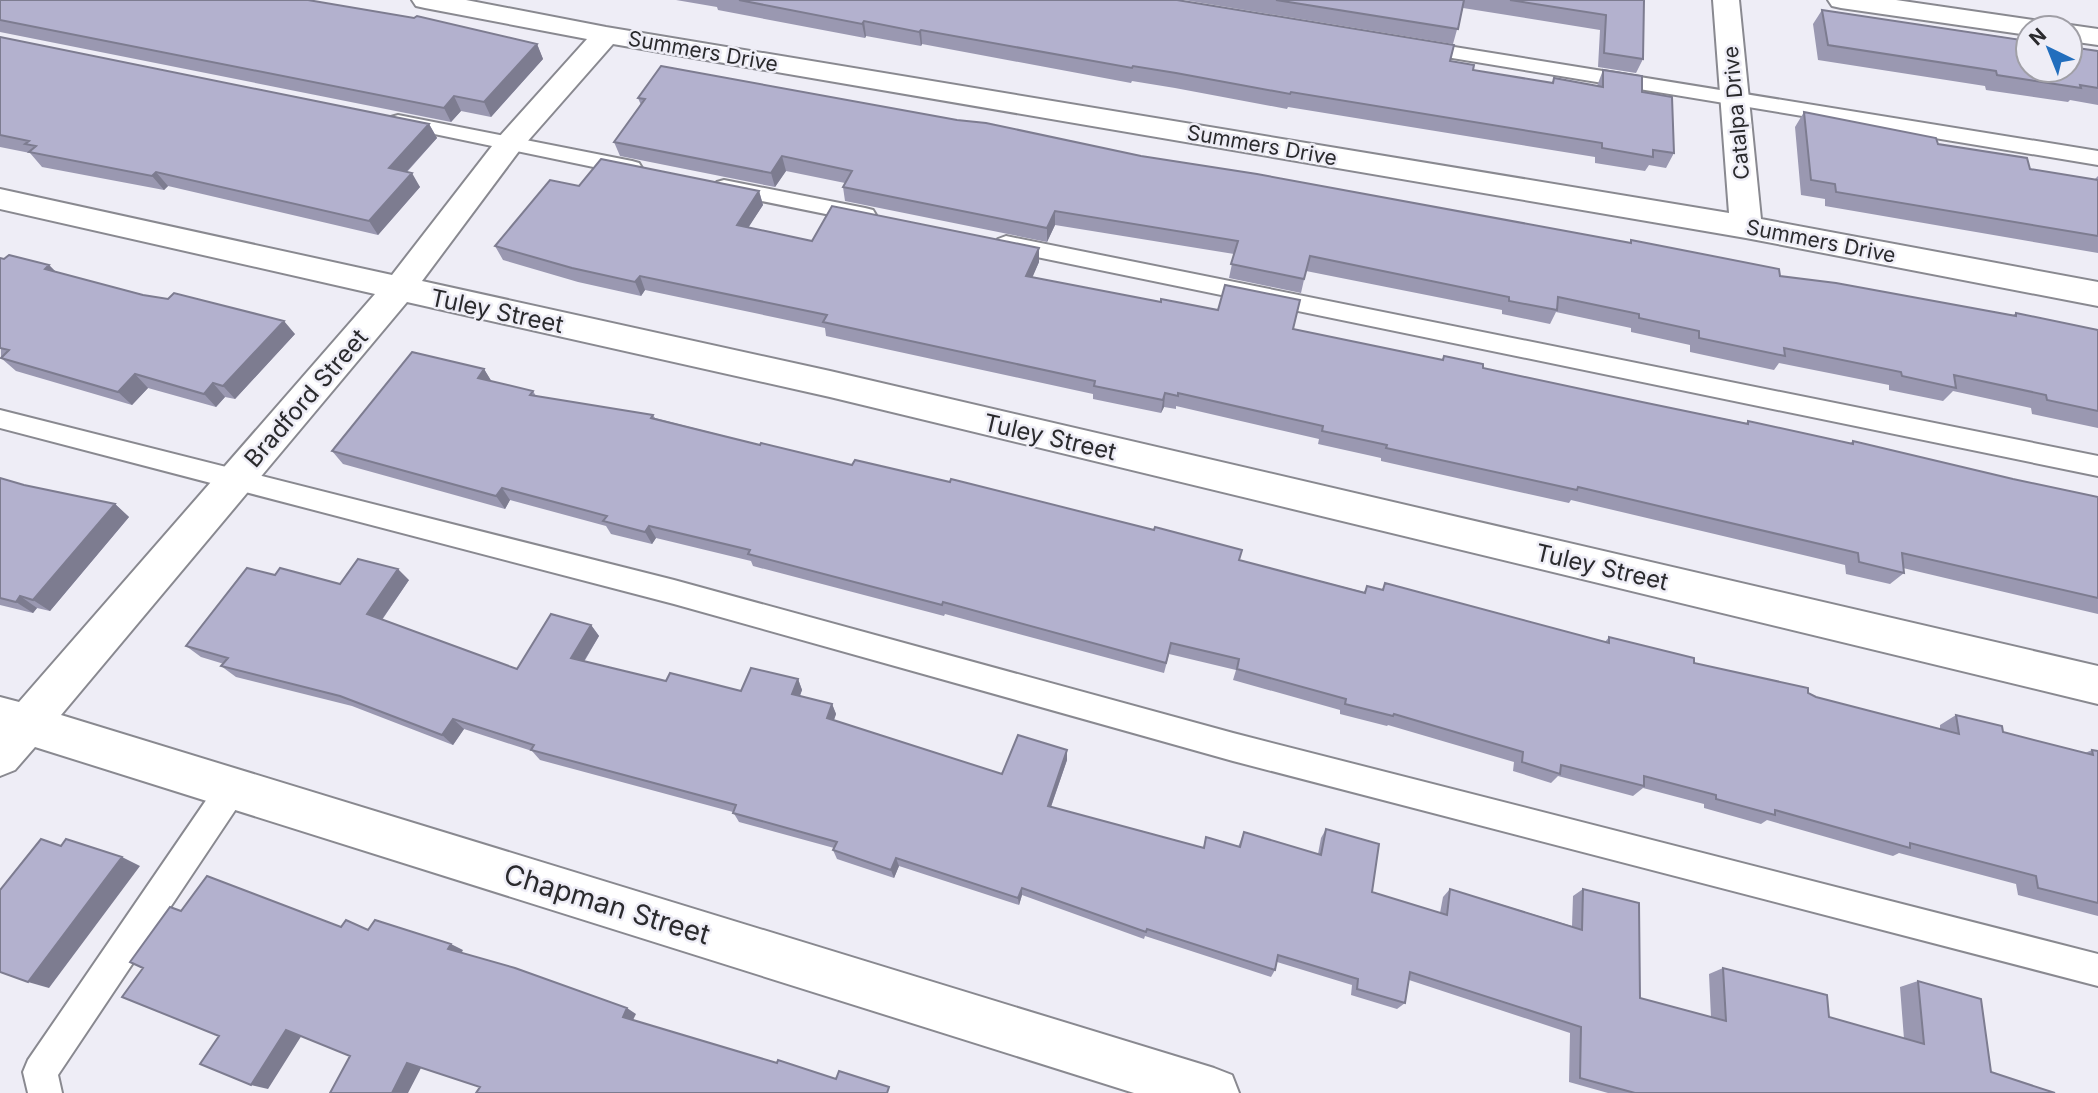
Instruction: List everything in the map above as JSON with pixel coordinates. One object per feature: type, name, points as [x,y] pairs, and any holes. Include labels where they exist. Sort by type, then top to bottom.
[{"type":"street","name":"Summers Drive","points":[[425,0],[606,35],[1746,227],[2098,294]]},
{"type":"street","name":"Catalpa Drive","points":[[1726,0],[1746,227]]},
{"type":"street","points":[[1841,0],[2014,25]]},
{"type":"street","name":"Bradford Street","points":[[9,732],[236,479],[399,289],[509,144],[606,35]]},
{"type":"street","name":"Tuley Street","points":[[0,199],[857,391],[2098,685]]},
{"type":"street","name":"Chapman Street","points":[[9,732],[233,787],[1214,1093]]},
{"type":"lane","points":[[1395,43],[2098,158]]},
{"type":"lane","points":[[375,117],[658,174]]},
{"type":"lane","points":[[699,182],[889,220]]},
{"type":"lane","points":[[984,240],[2098,466]]},
{"type":"lane","points":[[0,419],[674,592],[1233,747],[2098,970]]},
{"type":"lane","points":[[44,1093],[40,1072],[233,787]]},
{"type":"building","points":[[0,0],[308,0],[414,18],[417,16],[537,44],[484,102],[454,96],[444,108],[0,20]]},
{"type":"building","points":[[739,0],[1177,0],[1454,45],[1450,61],[1474,65],[1473,70],[1553,83],[1554,78],[1603,87],[1603,70],[1642,76],[1642,92],[1672,97],[1674,153],[1653,150],[1653,157],[1602,148],[1602,143],[1291,92],[1290,94],[1133,66],[1132,68],[921,30],[919,32],[864,21],[862,24]]},
{"type":"building","points":[[1276,0],[1464,0],[1458,29]]},
{"type":"building","points":[[1510,0],[1644,0],[1643,59],[1604,53],[1606,15]]},
{"type":"building","points":[[1822,10],[2014,39],[2014,78],[1997,75],[1996,71],[1828,45]]},
{"type":"building","points":[[0,37],[429,124],[389,168],[412,173],[369,221],[156,172],[152,176],[29,152],[36,146],[25,144],[29,141],[0,135]]},
{"type":"building","points":[[2084,49],[2098,51],[2098,88],[2080,85],[2081,88],[2055,84],[2084,84]]},
{"type":"building","points":[[661,66],[986,123],[1141,156],[1257,174],[1631,243],[1631,240],[1779,269],[1780,276],[1836,283],[2016,316],[2016,313],[2098,330],[2098,411],[2047,400],[2046,395],[1954,375],[1956,388],[1902,376],[1901,372],[1784,348],[1785,356],[1699,338],[1699,331],[1639,318],[1639,314],[1558,297],[1557,310],[1509,301],[1509,297],[1310,256],[1304,279],[1231,264],[1238,241],[1055,211],[1047,228],[843,187],[852,171],[782,156],[771,173],[614,142],[645,99],[638,98]]},
{"type":"building","points":[[1804,112],[1936,138],[1938,144],[2027,158],[2030,169],[2098,180],[2098,236],[1836,192],[1835,184],[1811,180]]},
{"type":"building","points":[[601,159],[759,191],[737,225],[812,241],[832,206],[1039,248],[1026,276],[1218,310],[1225,285],[1300,300],[1293,329],[1443,360],[1444,356],[1483,364],[1483,368],[1748,424],[1748,421],[1853,444],[1853,441],[2098,497],[2098,598],[1902,553],[1904,573],[1859,562],[1858,553],[1578,487],[1577,490],[1386,448],[1387,445],[1322,431],[1323,426],[1178,393],[1178,396],[1165,393],[1163,400],[1094,386],[1095,381],[823,322],[827,315],[640,276],[635,282],[572,268],[495,246],[550,180],[579,186]]},
{"type":"building","points":[[9,255],[49,265],[45,269],[143,295],[168,299],[174,293],[284,321],[223,386],[213,383],[204,394],[135,374],[118,392],[1,358],[9,350],[0,348],[0,258],[4,259]]},
{"type":"building","points":[[412,352],[484,369],[478,378],[533,391],[530,395],[653,415],[651,418],[760,445],[761,443],[852,465],[855,460],[950,482],[951,479],[1154,530],[1155,527],[1242,550],[1239,560],[1365,593],[1367,586],[1383,590],[1385,583],[1609,643],[1609,637],[1694,658],[1694,663],[1808,688],[1808,693],[1816,697],[1959,734],[1956,715],[2002,726],[2003,732],[2093,755],[2092,750],[2098,751],[2098,903],[2038,888],[2036,876],[1910,843],[1910,848],[1775,810],[1775,815],[1716,799],[1716,795],[1644,776],[1644,786],[1561,765],[1560,774],[1522,762],[1523,752],[1394,714],[1393,716],[1345,704],[1346,699],[1237,669],[1239,659],[1171,643],[1166,663],[943,602],[942,605],[748,554],[750,550],[649,526],[645,532],[603,521],[607,516],[502,488],[496,496],[332,451]]},
{"type":"building","points":[[0,478],[115,504],[33,600],[20,596],[16,602],[0,598]]},
{"type":"building","points":[[358,559],[398,569],[367,614],[517,669],[551,614],[591,625],[571,658],[666,681],[670,673],[741,691],[751,668],[798,679],[792,694],[832,704],[827,718],[1002,774],[1018,735],[1067,750],[1048,806],[1204,848],[1206,837],[1240,847],[1244,832],[1321,855],[1326,829],[1379,844],[1372,892],[1447,915],[1450,889],[1582,930],[1583,889],[1639,903],[1640,998],[1726,1021],[1723,968],[1827,995],[1829,1017],[1924,1044],[1918,981],[1981,999],[1991,1072],[2055,1093],[1635,1093],[1580,1078],[1581,1027],[1410,972],[1405,1003],[1357,989],[1358,979],[1278,955],[1275,970],[1147,929],[1146,932],[1022,888],[1018,898],[896,858],[891,870],[833,850],[837,842],[733,813],[736,805],[531,750],[534,745],[453,719],[442,735],[340,696],[221,666],[228,658],[186,646],[247,568],[275,575],[280,568],[340,584]]},
{"type":"building","points":[[41,839],[61,846],[66,839],[122,857],[28,982],[0,972],[0,890]]},
{"type":"building","points":[[207,876],[341,927],[346,920],[368,930],[375,920],[451,944],[448,949],[515,968],[627,1008],[623,1017],[836,1079],[839,1071],[889,1087],[887,1093],[476,1093],[480,1087],[407,1063],[392,1093],[330,1093],[350,1056],[286,1030],[251,1085],[200,1064],[219,1036],[122,997],[143,968],[130,962],[170,907],[181,911]]}]
